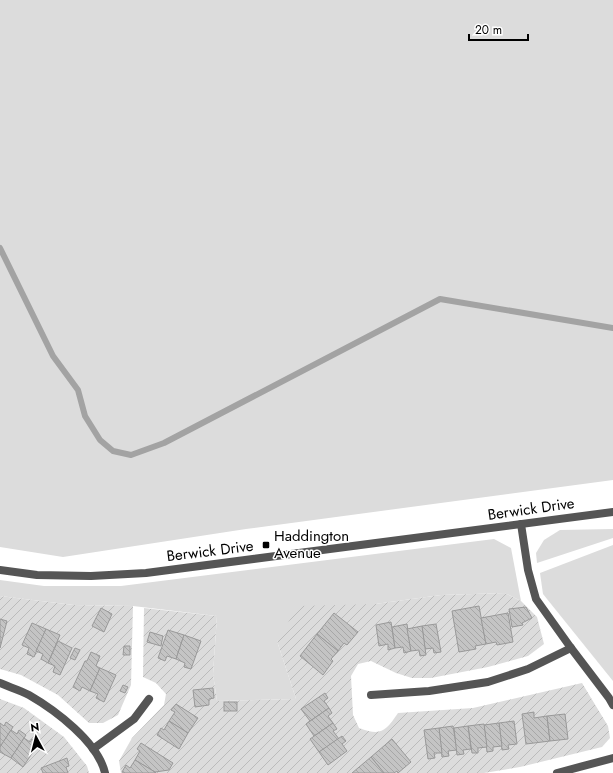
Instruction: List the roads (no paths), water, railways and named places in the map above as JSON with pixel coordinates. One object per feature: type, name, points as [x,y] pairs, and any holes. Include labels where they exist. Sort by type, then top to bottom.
[{"type":"street","name":"Berwick Drive","points":[[0,570],[37,575],[91,576],[146,573],[613,512]]},
{"type":"street","points":[[521,524],[528,570],[536,599],[613,705]]},
{"type":"street","points":[[371,694],[429,691],[488,682],[528,669],[571,648]]},
{"type":"street","points":[[0,683],[28,695],[63,718],[93,749],[105,773]]},
{"type":"street","points":[[93,749],[134,719],[149,699]]},
{"type":"street","points":[[557,773],[613,758]]},
{"type":"waterway","points":[[0,248],[53,356],[78,390],[85,416],[100,440],[113,451],[131,455],[164,443],[440,299],[613,328]]},
{"type":"place","name":"Haddington Avenue","points":[[266,545]]}]
